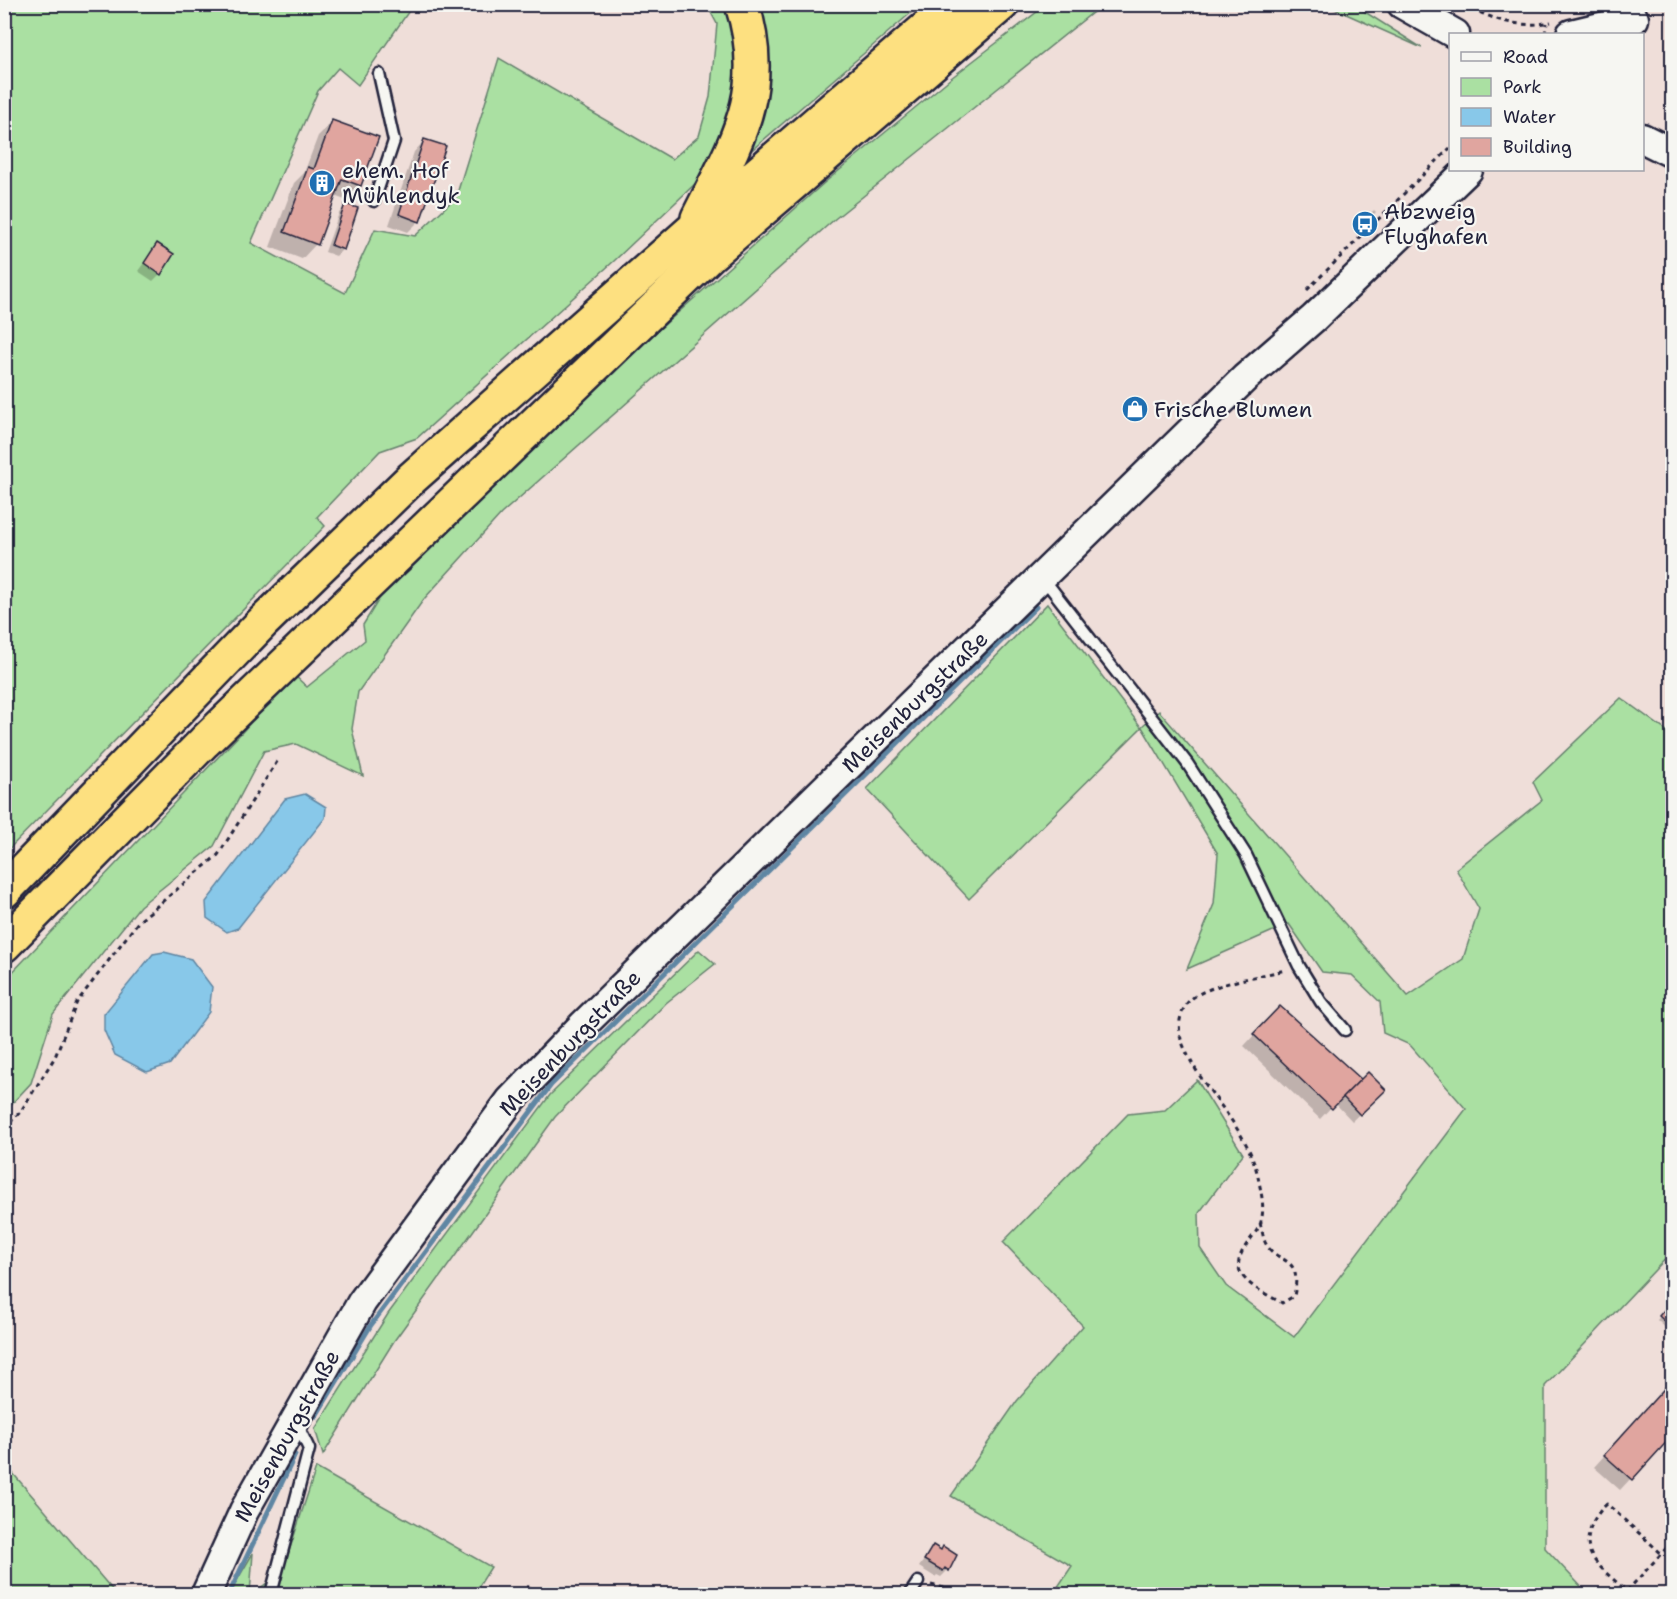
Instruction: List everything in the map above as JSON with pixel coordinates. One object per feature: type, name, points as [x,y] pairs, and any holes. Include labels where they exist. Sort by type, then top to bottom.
[{"type":"highway","points":[[691,231],[737,141],[747,113],[753,57],[749,27],[742,4]]},
{"type":"highway","points":[[4,891],[262,624],[412,478],[691,231],[954,4]]},
{"type":"highway","points":[[4,945],[212,734],[710,255],[1002,4]]},
{"type":"main road","points":[[1402,4],[1453,33]]},
{"type":"main road","points":[[1578,33],[1630,25]]},
{"type":"main road","points":[[1644,139],[1672,153]]},
{"type":"main road","name":"Meisenburgstraße","points":[[206,1594],[244,1511],[362,1302],[510,1101],[584,1024],[1043,578],[1245,378],[1314,318],[1467,171]]},
{"type":"lane","points":[[374,201],[394,141],[379,74]]},
{"type":"lane","points":[[1043,578],[1188,763],[1246,855],[1299,966],[1321,1002],[1345,1030]]},
{"type":"lane","points":[[271,1594],[309,1449],[294,1419]]},
{"type":"lane","points":[[910,1594],[918,1582]]},
{"type":"path","points":[[1464,4],[1485,16],[1521,26],[1547,23],[1545,33]]},
{"type":"path","points":[[4,1129],[21,1111],[54,1057],[77,1002],[138,922],[218,855],[278,760]]},
{"type":"path","points":[[1260,1223],[1267,1245],[1292,1266],[1297,1281],[1294,1296],[1282,1303],[1248,1282],[1240,1272],[1239,1258],[1260,1223],[1263,1203],[1257,1169],[1238,1132],[1198,1072],[1182,1041],[1179,1017],[1190,1000],[1210,990],[1299,966]]},
{"type":"path","points":[[1662,1554],[1607,1504],[1596,1514],[1588,1536],[1592,1557],[1628,1593],[1662,1554],[1672,1542]]},
{"type":"path","points":[[918,1582],[970,1594]]},
{"type":"green space","points":[[819,4],[854,9],[920,5],[739,161],[755,5]]},
{"type":"green space","points":[[5,5],[413,5],[358,85],[338,68],[318,91],[251,243],[345,293],[375,229],[415,236],[456,197],[499,58],[672,159],[699,136],[710,97],[717,24],[707,5],[729,5],[737,25],[741,93],[728,141],[698,181],[614,261],[417,438],[380,451],[317,517],[325,526],[5,853]]},
{"type":"green space","points":[[1046,5],[1102,5],[836,218],[501,514],[424,599],[358,692],[352,729],[363,776],[296,744],[264,751],[214,846],[140,906],[53,1014],[31,1083],[5,1111],[4,981],[244,730],[293,674],[307,687],[365,640],[363,625],[387,586],[548,428],[824,183],[951,78]]},
{"type":"green space","points":[[1326,5],[1354,5],[1422,48]]},
{"type":"green space","points":[[1047,604],[1141,727],[1159,711],[1408,996],[1463,959],[1479,909],[1456,869],[1542,800],[1533,782],[1621,698],[1672,735],[1672,1252],[1545,1386],[1545,1548],[1588,1594],[1053,1594],[1072,1566],[951,1496],[1017,1401],[1083,1326],[1003,1242],[1128,1114],[1165,1110],[1197,1080],[1243,1154],[1199,1213],[1200,1248],[1226,1286],[1294,1337],[1466,1109],[1410,1045],[1383,1033],[1380,1002],[1352,975],[1322,972],[1289,924],[1187,969],[1214,904],[1218,854],[1142,727],[969,899],[867,789]]},
{"type":"green space","points":[[699,950],[715,964],[666,1003],[555,1117],[394,1341],[323,1455],[315,1429],[388,1314],[550,1095]]},
{"type":"green space","points":[[5,1464],[116,1594],[5,1594]]},
{"type":"green space","points":[[316,1468],[491,1567],[474,1594],[253,1594],[283,1570]]},
{"type":"green space","points":[[253,1553],[250,1594],[229,1594]]},
{"type":"water","points":[[305,794],[326,807],[325,818],[238,928],[227,932],[207,918],[206,902],[285,799]]},
{"type":"water","points":[[164,952],[191,959],[212,987],[209,1012],[170,1064],[147,1072],[115,1055],[104,1030],[104,1014],[153,954]]},
{"type":"building","name":"ehem. Hof Mühlendyk","points":[[332,120],[379,137],[361,186],[342,179],[318,245],[284,232],[308,167],[314,169]]},
{"type":"building","points":[[424,139],[446,146],[420,222],[399,214]]},
{"type":"building","points":[[345,204],[358,208],[344,250],[331,245]]},
{"type":"building","points":[[157,243],[174,254],[161,275],[144,263]]},
{"type":"building","points":[[1280,1006],[1361,1079],[1332,1109],[1253,1034]]},
{"type":"building","points":[[1368,1072],[1386,1090],[1360,1115],[1343,1097]]},
{"type":"building","points":[[1672,1301],[1672,1328],[1659,1316]]},
{"type":"building","points":[[1672,1380],[1672,1436],[1632,1480],[1604,1455]]},
{"type":"building","points":[[933,1545],[941,1550],[943,1546],[957,1555],[949,1571],[945,1568],[943,1571],[924,1560]]},
{"type":"building","points":[[528,1586],[542,1594],[523,1594]]},
{"type":"waterway","points":[[316,1416],[371,1325],[551,1085],[1036,607]]},
{"type":"waterway","points":[[229,1594],[295,1455]]},
{"type":"place","name":"ehem. Hof Mühlendyk","points":[[322,183]]},
{"type":"place","name":"Abzweig Flughafen","points":[[1365,224]]},
{"type":"place","name":"Frische Blumen","points":[[1135,409]]}]
